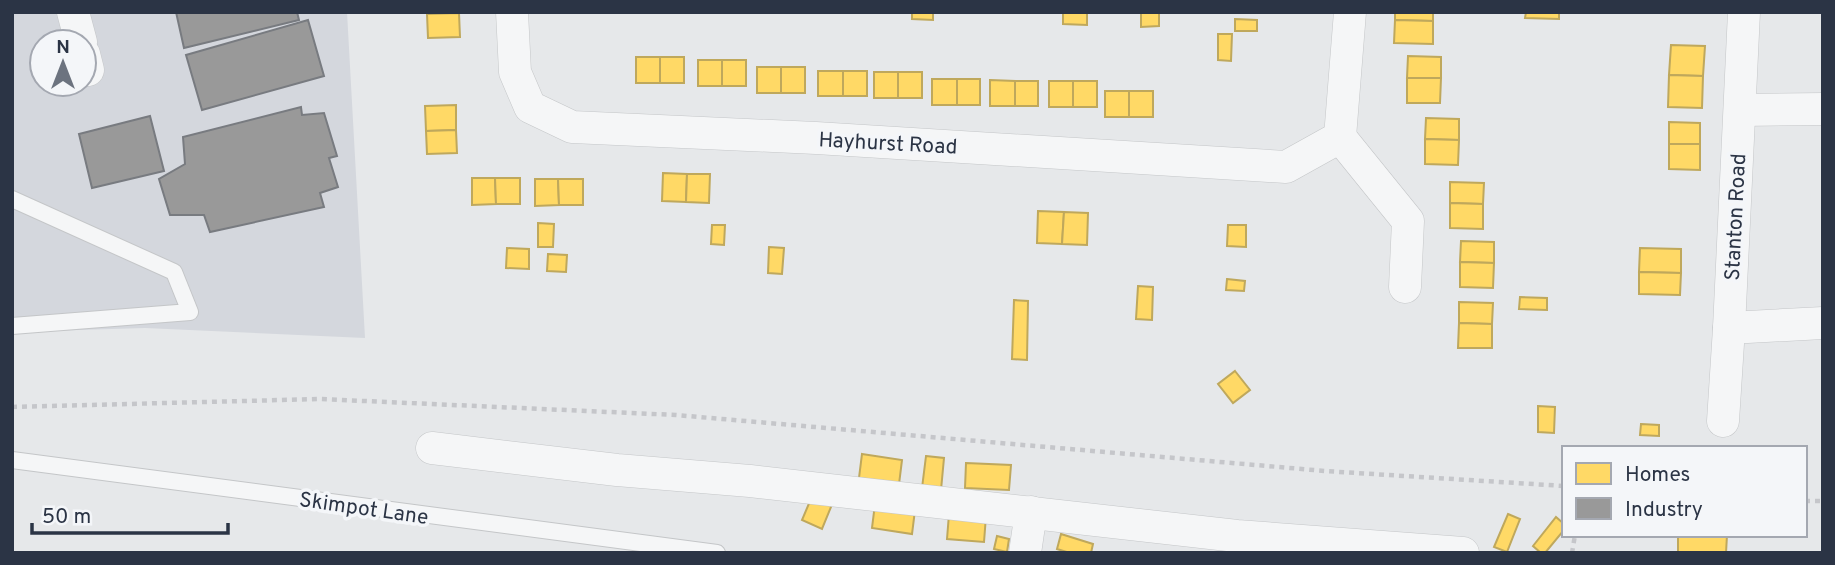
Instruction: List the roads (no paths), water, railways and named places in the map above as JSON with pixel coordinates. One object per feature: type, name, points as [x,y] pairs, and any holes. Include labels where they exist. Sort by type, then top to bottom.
[{"type":"street","name":"Hayhurst Road","points":[[512,12],[515,72],[530,107],[572,127],[816,138],[1286,167],[1340,137]]},
{"type":"street","points":[[1350,12],[1340,137],[1408,221],[1405,287]]},
{"type":"street","name":"Stanton Road","points":[[1723,421],[1744,13],[1737,12]]},
{"type":"street","points":[[1740,110],[1823,109]]},
{"type":"street","points":[[1729,328],[1823,323]]},
{"type":"street","points":[[432,448],[1237,536],[1463,553]]},
{"type":"street","points":[[1025,553],[1031,512]]},
{"type":"lane","points":[[12,199],[174,272],[190,312],[12,326]]},
{"type":"lane","name":"Skimpot Lane","points":[[12,460],[717,553]]}]
